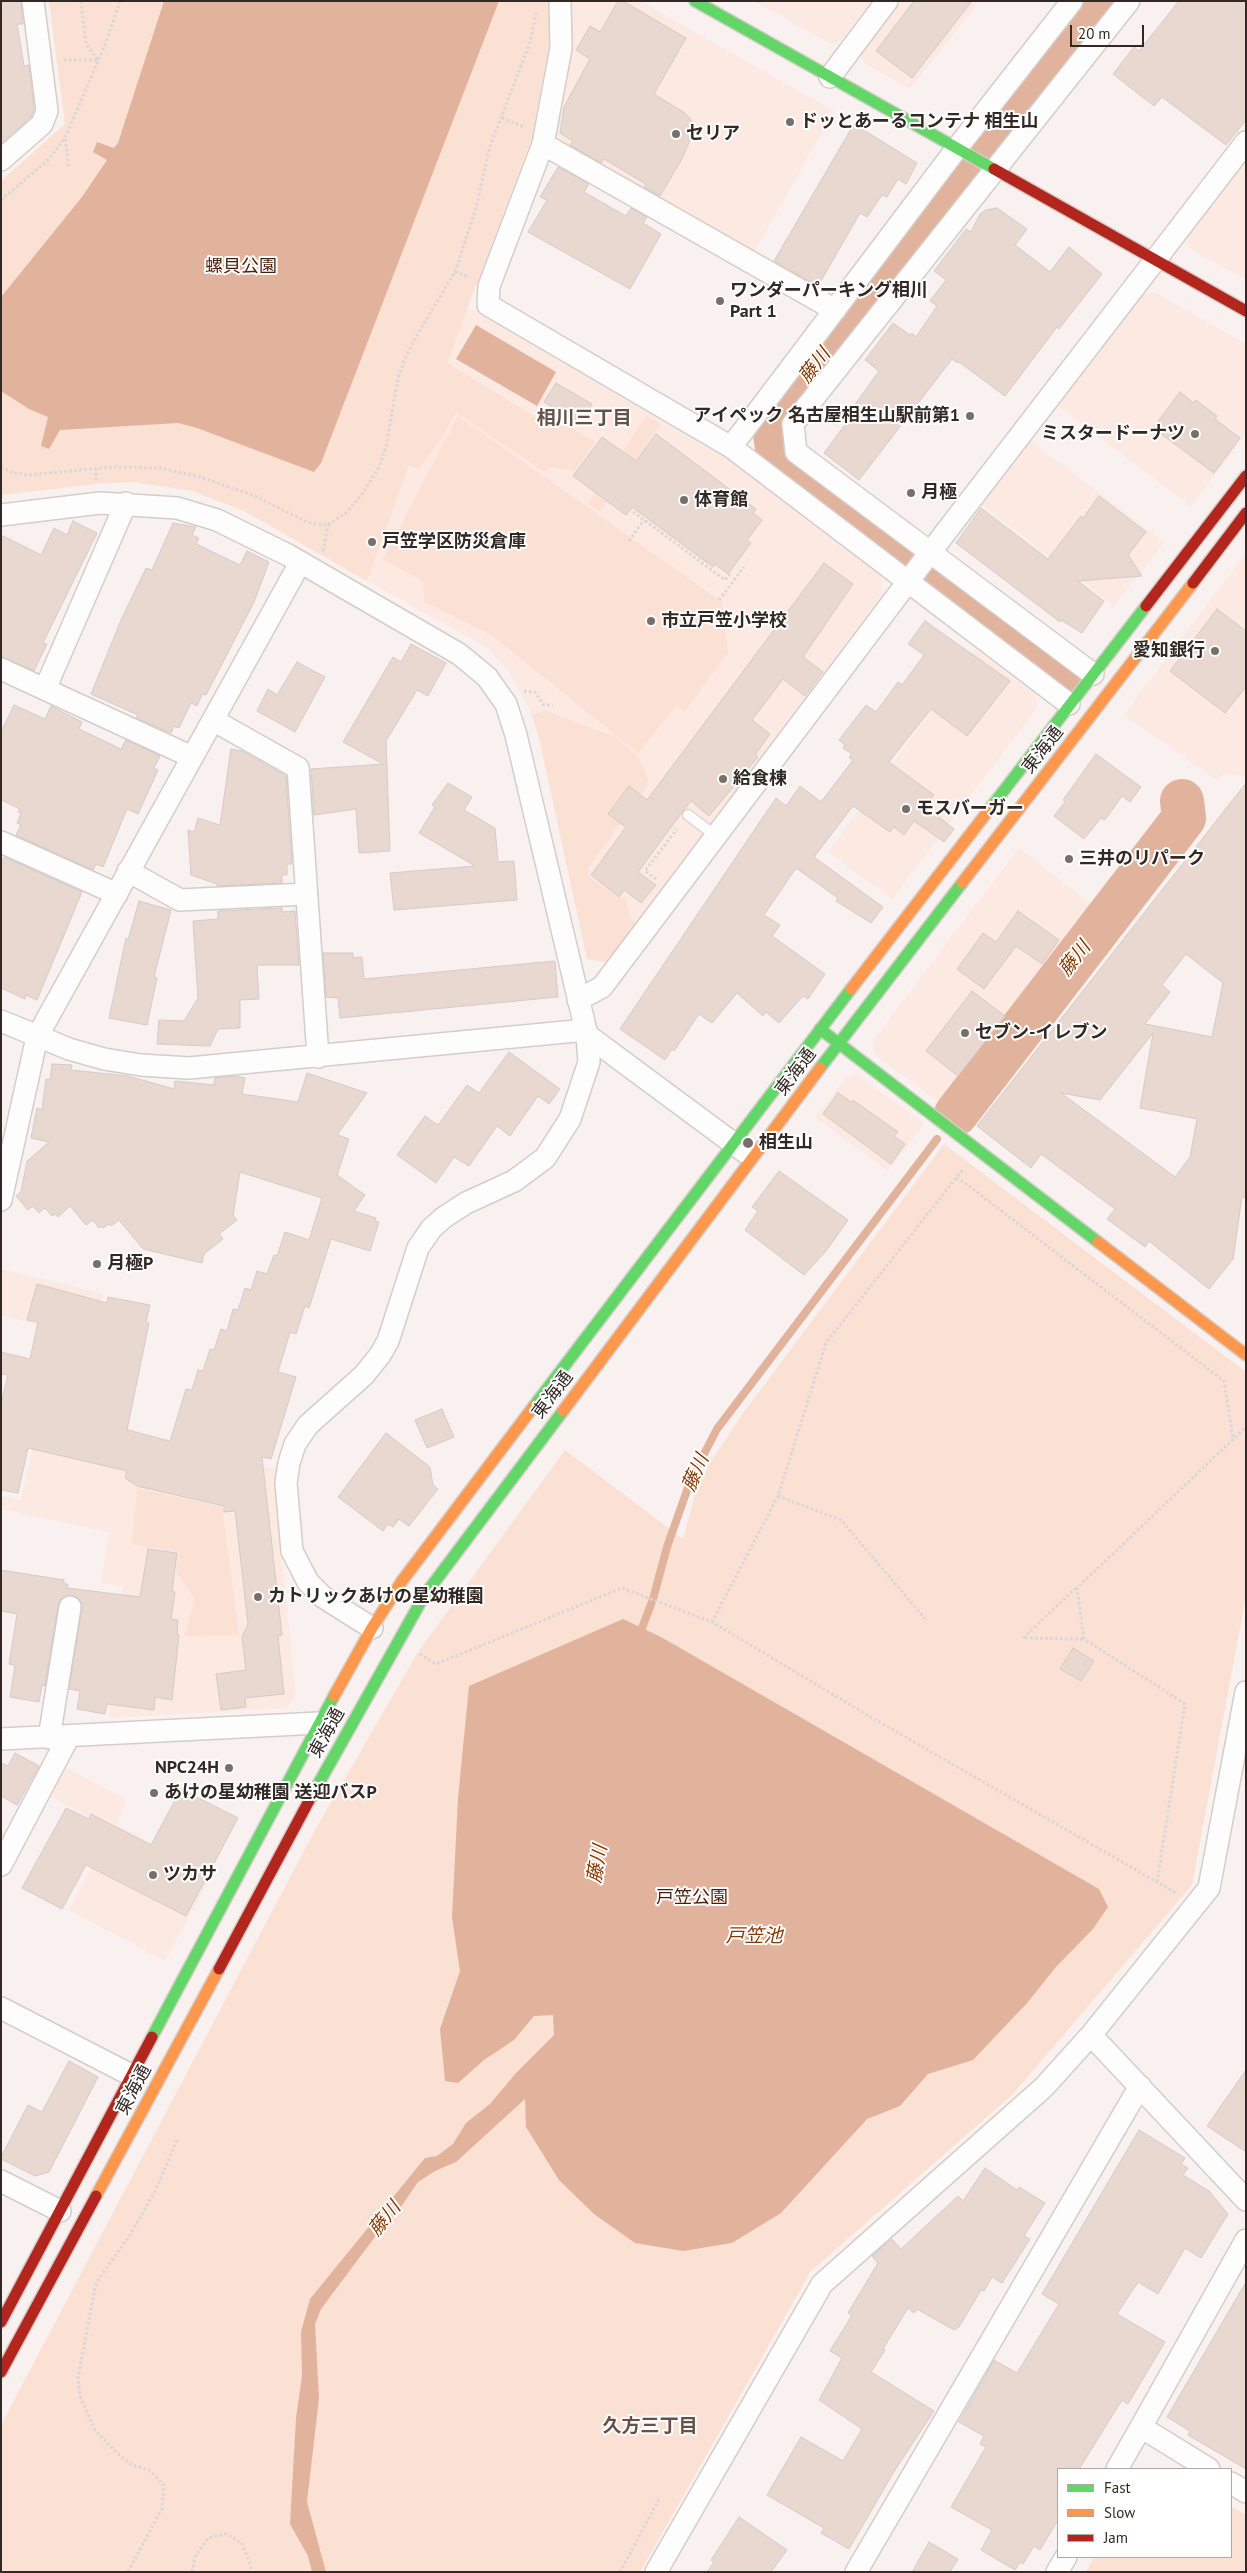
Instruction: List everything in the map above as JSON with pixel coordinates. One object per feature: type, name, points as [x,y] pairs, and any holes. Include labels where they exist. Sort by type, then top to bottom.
[{"type":"main road","points":[[695,1],[1246,311]]},
{"type":"main road","name":"東海通","points":[[1,2322],[319,1723],[372,1628],[402,1581],[820,1029],[1246,476]]},
{"type":"main road","name":"東海通","points":[[1,2372],[398,1640],[424,1596],[840,1042],[1246,513]]},
{"type":"main road","points":[[820,1029],[840,1042],[1246,1355]]},
{"type":"street","points":[[1,160],[42,124],[47,111],[34,1]]},
{"type":"street","points":[[560,1],[561,48],[543,144],[489,286],[488,305],[731,447],[918,568],[1093,674]]},
{"type":"street","points":[[830,77],[887,1]]},
{"type":"street","points":[[731,447],[835,310],[962,151],[1072,1]]},
{"type":"street","points":[[1069,704],[918,568],[796,452],[793,424],[991,168],[1129,1]]},
{"type":"street","points":[[578,1000],[602,987],[918,568],[1246,142]]},
{"type":"street","points":[[543,144],[835,310]]},
{"type":"street","points":[[1,515],[100,502],[176,508],[217,520],[300,563],[459,654],[487,677],[506,704],[516,735],[586,1032],[589,1062],[570,1119],[559,1140],[545,1158],[514,1182],[466,1203],[443,1218],[431,1229],[418,1248],[384,1348],[364,1375],[308,1425],[295,1444],[289,1463],[286,1483],[292,1551],[308,1582],[323,1597],[372,1628]]},
{"type":"street","points":[[45,689],[126,503]]},
{"type":"street","points":[[1,1200],[5,1166],[38,1037],[128,871],[300,563]]},
{"type":"street","points":[[1,670],[192,757]]},
{"type":"street","points":[[213,720],[298,768],[318,1057]]},
{"type":"street","points":[[1,842],[117,894]]},
{"type":"street","points":[[128,871],[180,900],[306,894]]},
{"type":"street","points":[[1,1021],[69,1049],[104,1058],[189,1068],[586,1032],[754,1158]]},
{"type":"street","points":[[1,1865],[59,1737],[70,1607]]},
{"type":"street","points":[[656,2572],[822,2284],[1044,2086],[1090,2035],[1209,1888],[1238,1774],[1246,1692]]},
{"type":"street","points":[[1,1739],[319,1723]]},
{"type":"street","points":[[1,2008],[132,2075]]},
{"type":"street","points":[[1090,2035],[1246,2200]]},
{"type":"street","points":[[856,2572],[1140,2086]]},
{"type":"street","points":[[1,2181],[60,2211]]},
{"type":"street","points":[[1118,2468],[1246,2240]]},
{"type":"street","points":[[1141,2427],[1207,2468]]},
{"type":"street","points":[[1232,2484],[1246,2492]]},
{"type":"street","points":[[1057,2572],[1065,2558]]},
{"type":"lane","points":[[688,815],[716,836]]},
{"type":"path","points":[[57,60],[98,60],[86,44],[81,1]]},
{"type":"path","points":[[322,555],[328,525],[346,512],[362,494],[378,467],[386,446],[398,378],[414,340],[455,272],[476,208],[490,146],[530,44],[537,6]]},
{"type":"path","points":[[65,138],[69,168]]},
{"type":"path","points":[[1,467],[12,473],[29,475],[111,467],[160,468],[200,477],[254,496],[308,522],[328,525]]},
{"type":"path","points":[[613,497],[643,522],[725,580],[730,574]]},
{"type":"path","points":[[631,539],[643,522]]},
{"type":"path","points":[[719,600],[744,567]]},
{"type":"path","points":[[521,692],[531,690],[535,692],[544,705],[553,705]]},
{"type":"path","points":[[660,875],[657,880],[645,871],[688,815]]},
{"type":"path","points":[[647,878],[650,875]]},
{"type":"path","points":[[712,1622],[778,1496],[826,1343],[978,1148]]},
{"type":"path","points":[[957,1177],[1224,1380],[1233,1438]]},
{"type":"path","points":[[1157,1882],[1185,1704],[1084,1640],[1023,1638],[1246,1427]]},
{"type":"path","points":[[778,1496],[841,1520],[927,1621]]},
{"type":"path","points":[[398,1640],[436,1664],[622,1588],[712,1622],[869,1716],[1196,1904]]},
{"type":"path","points":[[1076,1588],[1084,1640]]},
{"type":"path","points":[[128,2572],[162,2508],[164,2485],[149,2470],[132,2465],[120,2456],[94,2430],[80,2396],[78,2377],[96,2283],[130,2235],[155,2191],[178,2138]]},
{"type":"path","points":[[620,2572],[658,2499]]},
{"type":"path","points":[[192,2572],[195,2557],[208,2538],[226,2534],[242,2543],[253,2572]]},
{"type":"shaded area","points":[[571,1],[640,1],[834,111],[754,252],[562,144],[556,131],[571,52]]},
{"type":"shaded area","points":[[754,1],[872,1],[840,41],[831,44]]},
{"type":"shaded area","points":[[901,1],[980,1],[910,89],[864,63],[861,53]]},
{"type":"shaded area","points":[[1246,161],[1246,280],[1189,248],[1187,238]]},
{"type":"shaded area","points":[[1154,292],[1246,344],[1246,434],[1191,506],[1057,405],[1143,294]]},
{"type":"shaded area","name":"市立戸笠小学校","points":[[467,307],[728,459],[881,577],[883,593],[607,962],[587,959],[540,742],[529,707],[507,669],[486,647],[367,581]]},
{"type":"shaded area","points":[[1029,440],[1164,542],[1114,606],[980,504]]},
{"type":"shaded area","points":[[1246,553],[1246,776],[1223,774],[1218,781],[1124,715]]},
{"type":"shaded area","points":[[975,650],[1036,695],[1037,708],[892,899],[828,852]]},
{"type":"shaded area","points":[[1019,848],[1092,905],[942,1104],[875,1055],[872,1042]]},
{"type":"shaded area","points":[[856,1074],[924,1124],[888,1171],[815,1117],[847,1076]]},
{"type":"shaded area","points":[[1,1269],[103,1294],[92,1339],[1,1315]]},
{"type":"shaded area","points":[[42,1406],[140,1431],[136,1449],[278,1469],[277,1487],[282,1559],[296,1697],[287,1708],[109,1718],[123,1587],[101,1583],[109,1532],[1,1509],[1,1496],[21,1500]]},
{"type":"shaded area","points":[[65,1767],[127,1800],[116,1824],[212,1875],[165,1961],[69,1910],[112,1830],[50,1796]]},
{"type":"green space","name":"螺貝公園","points":[[49,1],[550,1],[550,39],[532,137],[447,363],[547,424],[552,416],[595,442],[575,471],[552,467],[544,472],[456,412],[443,436],[419,469],[409,466],[367,581],[244,511],[192,491],[134,482],[96,484],[1,495],[1,181],[65,124]]},
{"type":"green space","points":[[458,416],[722,602],[728,653],[684,712],[676,705],[638,753],[493,636],[425,602],[422,581],[383,559]]},
{"type":"green space","points":[[646,416],[661,424],[600,511],[588,504]]},
{"type":"green space","points":[[547,710],[555,715],[616,737],[639,758],[648,779],[647,787],[588,868],[588,876],[619,898],[626,897],[630,917],[635,924],[607,962],[587,959],[540,742],[532,715]]},
{"type":"green space","name":"戸笠公園","points":[[944,1144],[1246,1372],[1246,1596],[1192,1885],[1013,2094],[811,2271],[640,2572],[1,2572],[1,2425],[314,1832],[418,1652],[565,1450],[683,1539],[695,1495],[711,1461],[741,1416]]},
{"type":"green space","points":[[137,1488],[222,1507],[239,1635],[184,1636],[195,1599],[176,1572],[179,1552],[132,1544]]},
{"type":"green space","points":[[1232,2507],[1246,2515],[1246,2572],[1086,2572],[1093,2558],[1232,2558]]},
{"type":"water","name":"螺貝公園","points":[[164,1],[499,1],[321,463],[314,472],[197,428],[178,423],[60,430],[49,449],[41,446],[48,417],[29,409],[1,391],[1,297],[82,197],[107,160],[93,152],[97,142],[114,148],[118,143]]},
{"type":"water","points":[[476,325],[556,372],[537,406],[456,359]]},
{"type":"water","name":"戸笠池","points":[[623,1619],[661,1637],[1099,1889],[1108,1907],[1093,1929],[1055,1968],[1028,2002],[973,2060],[928,2074],[900,2106],[867,2119],[781,2213],[732,2243],[683,2251],[635,2243],[594,2214],[559,2180],[526,2127],[525,2099],[456,2162],[435,2171],[418,2182],[396,2214],[386,2222],[321,2309],[315,2324],[319,2398],[307,2502],[326,2572],[312,2572],[308,2556],[290,2524],[296,2418],[302,2376],[301,2332],[310,2299],[425,2158],[437,2156],[453,2144],[466,2123],[490,2104],[517,2072],[554,2035],[553,2015],[534,2016],[514,2040],[484,2060],[458,2083],[445,2081],[440,2029],[460,1971],[452,1917],[458,1798],[469,1686]]},
{"type":"building","points":[[1,1],[21,1],[23,24],[17,24],[24,66],[29,65],[34,109],[31,117],[1,143]]},
{"type":"building","points":[[618,1],[623,1],[686,38],[654,94],[685,113],[691,120],[694,130],[683,157],[660,196],[644,187],[646,184],[604,159],[601,163],[570,145],[573,141],[560,133],[564,107],[590,59],[576,50],[590,26],[600,32]]},
{"type":"building","points":[[914,1],[972,1],[912,78],[876,51]]},
{"type":"building","points":[[1179,1],[1246,1],[1246,120],[1226,145],[1162,97],[1154,106],[1113,74],[1134,47],[1139,51]]},
{"type":"building","points":[[854,124],[917,163],[906,184],[898,179],[887,197],[882,195],[867,217],[860,213],[818,286],[774,261]]},
{"type":"building","points":[[558,167],[589,184],[584,192],[626,216],[631,208],[647,217],[643,223],[661,234],[630,289],[528,232],[547,200],[540,197]]},
{"type":"building","points":[[997,208],[1027,229],[1015,245],[1050,272],[1069,247],[1102,274],[1059,329],[1057,327],[1005,396],[959,362],[952,359],[859,480],[824,453],[852,415],[849,413],[879,371],[865,360],[893,323],[916,337],[937,306],[930,301],[946,280],[934,271],[966,229],[971,232],[980,214],[986,210]]},
{"type":"building","points":[[556,383],[592,404],[581,423],[544,402]]},
{"type":"building","points":[[1180,392],[1194,403],[1196,400],[1217,416],[1215,419],[1240,438],[1214,473],[1153,428]]},
{"type":"building","name":"体育館","points":[[656,434],[756,509],[753,513],[762,520],[747,540],[751,543],[728,574],[715,564],[713,567],[632,507],[626,515],[573,476],[602,437],[636,461]]},
{"type":"building","points":[[1099,496],[1146,532],[1128,555],[1142,576],[1078,581],[1104,601],[1082,633],[1061,620],[1060,622],[956,543],[981,508],[1048,559]]},
{"type":"building","points":[[73,521],[97,533],[43,643],[47,644],[34,671],[1,656],[1,535],[41,555],[54,528],[67,535]]},
{"type":"building","points":[[173,523],[196,527],[192,535],[199,538],[196,544],[240,565],[247,551],[269,562],[254,602],[206,695],[202,694],[197,706],[191,703],[179,728],[174,726],[171,733],[136,718],[138,715],[91,694],[121,620],[146,568],[152,570]]},
{"type":"building","points":[[824,563],[853,584],[803,657],[823,672],[805,696],[783,679],[752,720],[770,734],[755,755],[758,757],[709,816],[691,801],[638,872],[656,885],[641,903],[624,890],[619,897],[591,875],[626,827],[608,814],[629,786],[647,800]]},
{"type":"building","name":"愛知銀行","points":[[1217,609],[1246,631],[1246,687],[1225,713],[1170,671]]},
{"type":"building","points":[[925,621],[1010,681],[967,736],[931,709],[889,762],[934,795],[925,806],[954,829],[944,842],[914,821],[904,835],[894,827],[890,832],[853,806],[814,857],[883,907],[871,923],[836,901],[838,898],[796,868],[764,915],[780,925],[772,936],[825,974],[808,999],[803,996],[779,1023],[766,1012],[763,1016],[737,993],[712,1023],[699,1014],[674,1051],[672,1049],[665,1060],[620,1029],[776,798],[786,806],[800,786],[821,802],[853,760],[849,757],[852,754],[843,748],[845,745],[839,740],[866,705],[876,712],[898,682],[902,685],[924,655],[908,644]]},
{"type":"building","points":[[411,644],[446,663],[428,696],[417,690],[386,741],[390,851],[359,853],[356,809],[314,815],[311,769],[383,764],[343,742],[393,657],[401,662]]},
{"type":"building","points":[[297,662],[325,677],[295,732],[257,711],[268,689],[277,695]]},
{"type":"building","points":[[14,705],[45,719],[51,706],[82,722],[79,729],[121,749],[126,740],[160,756],[154,768],[158,770],[138,814],[127,809],[103,867],[96,864],[93,870],[16,835],[21,825],[17,823],[21,813],[18,812],[20,809],[1,800],[1,732]]},
{"type":"building","points":[[231,749],[242,751],[286,776],[292,864],[287,864],[287,875],[282,875],[282,883],[217,886],[217,884],[191,875],[188,830],[194,832],[198,818],[220,825]]},
{"type":"building","points":[[1096,754],[1141,787],[1130,802],[1122,796],[1105,820],[1101,818],[1084,839],[1054,816],[1065,802],[1063,800]]},
{"type":"building","points":[[448,783],[472,797],[464,810],[495,828],[498,862],[514,861],[517,900],[394,910],[390,873],[475,866],[419,833],[435,807],[432,805]]},
{"type":"building","points":[[1246,783],[1246,1198],[1242,1197],[1233,1259],[1209,1289],[1149,1241],[1145,1247],[1107,1219],[1115,1209],[1041,1154],[1031,1168],[977,1126]],"holes":[[[1186,954],[1223,983],[1212,1037],[1145,1024],[1170,992],[1162,985]],[[1153,1033],[1140,1108],[1197,1119],[1190,1157],[1175,1177],[1061,1093],[1100,1100]]]},
{"type":"building","points":[[4,857],[82,892],[37,1000],[26,995],[25,999],[1,988],[1,863]]},
{"type":"building","points":[[139,901],[171,910],[154,977],[157,978],[147,1025],[109,1018],[126,938],[128,940]]},
{"type":"building","points":[[282,908],[282,912],[295,911],[299,965],[257,965],[259,999],[240,1000],[240,1028],[218,1029],[210,1046],[157,1044],[159,1020],[184,1021],[198,998],[193,921],[218,919],[218,911]]},
{"type":"building","points":[[1018,911],[1059,940],[1042,964],[1016,946],[984,989],[957,969],[983,933],[996,942]]},
{"type":"building","points":[[323,953],[353,953],[353,958],[362,957],[364,979],[555,961],[558,997],[340,1018],[338,998],[326,997]]},
{"type":"building","name":"セブン-イレブン","points":[[972,991],[1005,1016],[958,1076],[926,1051]]},
{"type":"building","points":[[509,1052],[560,1089],[549,1104],[538,1096],[510,1136],[497,1126],[469,1166],[454,1157],[436,1183],[397,1155],[425,1116],[438,1125],[467,1085],[479,1093]]},
{"type":"building","points":[[52,1064],[72,1065],[71,1070],[128,1076],[174,1089],[175,1081],[214,1085],[215,1078],[236,1076],[245,1078],[242,1094],[298,1102],[307,1073],[367,1093],[337,1135],[349,1139],[337,1175],[365,1195],[354,1211],[376,1218],[375,1221],[379,1222],[370,1251],[331,1239],[309,1308],[305,1306],[296,1334],[290,1332],[278,1372],[296,1377],[271,1459],[262,1457],[282,1635],[278,1636],[284,1694],[245,1698],[246,1707],[221,1710],[216,1674],[246,1670],[242,1637],[248,1624],[235,1511],[224,1512],[224,1506],[137,1486],[125,1478],[127,1471],[28,1448],[18,1493],[1,1490],[1,1404],[8,1375],[1,1374],[1,1352],[30,1359],[38,1322],[27,1320],[37,1284],[107,1303],[108,1297],[150,1305],[146,1322],[149,1323],[127,1430],[170,1441],[186,1389],[192,1390],[198,1370],[203,1371],[210,1349],[214,1350],[221,1329],[227,1331],[233,1309],[238,1310],[245,1288],[251,1290],[257,1271],[267,1274],[274,1255],[277,1256],[285,1232],[309,1240],[322,1198],[240,1172],[233,1215],[237,1220],[219,1234],[223,1239],[204,1254],[202,1263],[143,1249],[119,1220],[111,1226],[109,1224],[99,1228],[93,1220],[86,1225],[70,1206],[58,1217],[55,1214],[52,1216],[45,1208],[39,1213],[33,1206],[28,1210],[16,1196],[21,1192],[27,1161],[49,1142],[31,1138],[37,1108],[42,1110],[46,1079],[50,1080]]},
{"type":"building","points":[[838,1093],[851,1102],[853,1100],[898,1132],[894,1136],[905,1144],[891,1164],[823,1114]]},
{"type":"building","points":[[779,1171],[848,1220],[826,1251],[804,1275],[745,1230],[758,1211],[752,1207]]},
{"type":"building","points":[[442,1409],[454,1437],[427,1448],[415,1420]]},
{"type":"building","points":[[386,1433],[430,1467],[433,1485],[438,1489],[409,1526],[399,1519],[393,1527],[388,1524],[383,1531],[338,1497]]},
{"type":"building","points":[[148,1549],[177,1553],[172,1591],[175,1592],[171,1619],[178,1620],[177,1634],[179,1635],[172,1700],[155,1697],[154,1710],[107,1704],[105,1714],[77,1709],[80,1691],[69,1689],[82,1608],[78,1598],[71,1595],[61,1599],[58,1605],[45,1686],[42,1685],[39,1702],[10,1697],[15,1665],[9,1664],[17,1614],[1,1611],[1,1570],[64,1580],[64,1584],[68,1584],[67,1588],[140,1597]]},
{"type":"building","points":[[1073,1648],[1094,1661],[1081,1681],[1060,1669]]},
{"type":"building","points":[[15,1753],[39,1766],[17,1805],[1,1796],[1,1763],[8,1766]]},
{"type":"building","points":[[181,1789],[238,1818],[186,1916],[86,1865],[62,1909],[22,1888],[66,1808],[89,1819],[91,1814],[151,1845]]},
{"type":"building","points":[[69,2061],[98,2077],[49,2172],[35,2176],[1,2159],[1,2157],[28,2105],[42,2112]]},
{"type":"building","points":[[1246,2070],[1246,2152],[1207,2126]]},
{"type":"building","points":[[1139,2130],[1185,2158],[1181,2164],[1188,2168],[1183,2175],[1209,2191],[1228,2214],[1201,2258],[1185,2248],[1158,2294],[1138,2282],[1117,2314],[1165,2342],[1128,2404],[1122,2400],[1080,2468],[1057,2468],[1057,2522],[1040,2550],[1034,2546],[1023,2564],[1020,2562],[1015,2570],[981,2550],[992,2530],[951,2507],[986,2447],[980,2444],[984,2436],[959,2422],[994,2360],[1017,2373],[1059,2304],[1042,2294]]},
{"type":"building","points":[[985,2168],[1017,2190],[1019,2187],[1045,2203],[1024,2236],[1030,2239],[1002,2283],[992,2277],[984,2291],[981,2290],[959,2327],[954,2330],[917,2309],[914,2313],[908,2308],[883,2349],[885,2350],[871,2372],[934,2411],[895,2470],[849,2549],[821,2533],[824,2528],[767,2495],[801,2437],[843,2461],[862,2429],[819,2400],[842,2358],[830,2351],[852,2315],[848,2313],[878,2263],[872,2256],[892,2239],[901,2249],[958,2196],[963,2201]]},
{"type":"building","points":[[1246,2282],[1246,2469],[1188,2435],[1190,2431],[1167,2417]]},
{"type":"building","points":[[739,2517],[787,2550],[771,2572],[707,2572],[714,2562],[711,2560]]},
{"type":"building","points":[[929,2542],[958,2559],[950,2572],[912,2572]]},
{"type":"waterway","name":"藤川","points":[[1059,675],[779,462],[773,420],[1100,1]]},
{"type":"waterway","name":"藤川","points":[[956,1114],[1184,818],[1182,801]]},
{"type":"waterway","name":"藤川","points":[[639,1636],[653,1599],[667,1547],[691,1479],[717,1429],[937,1139]]},
{"type":"traffic: fast","points":[[695,1],[994,169]]},
{"type":"traffic: fast","points":[[992,806],[1146,606]]},
{"type":"traffic: fast","points":[[820,1068],[962,883]]},
{"type":"traffic: fast","points":[[534,1406],[851,989]]},
{"type":"traffic: fast","points":[[820,1029],[1098,1242]]},
{"type":"traffic: fast","points":[[311,1797],[424,1596],[563,1411]]},
{"type":"traffic: fast","points":[[152,2037],[334,1696]]},
{"type":"traffic: slow","points":[[962,883],[1193,583]]},
{"type":"traffic: slow","points":[[851,989],[992,806]]},
{"type":"traffic: slow","points":[[563,1411],[820,1068]]},
{"type":"traffic: slow","points":[[1098,1242],[1246,1355]]},
{"type":"traffic: slow","points":[[334,1696],[372,1628],[402,1581],[534,1406]]},
{"type":"traffic: slow","points":[[96,2196],[219,1969]]},
{"type":"traffic: jam","points":[[994,169],[1246,311]]},
{"type":"traffic: jam","points":[[1146,606],[1246,476]]},
{"type":"traffic: jam","points":[[1193,583],[1246,513]]},
{"type":"traffic: jam","points":[[219,1969],[311,1797]]},
{"type":"traffic: jam","points":[[1,2322],[152,2037]]},
{"type":"traffic: jam","points":[[1,2372],[96,2196]]},
{"type":"place","name":"ドッとあーるコンテナ 相生山","points":[[790,122]]},
{"type":"place","name":"セリア","points":[[676,134]]},
{"type":"place","name":"ワンダーパーキング相川 Part 1","points":[[720,301]]},
{"type":"place","name":"アイペック 名古屋相生山駅前第1","points":[[970,416]]},
{"type":"place","name":"ミスタードーナツ","points":[[1195,434]]},
{"type":"place","name":"月極","points":[[911,493]]},
{"type":"place","name":"体育館","points":[[684,500]]},
{"type":"place","name":"戸笠学区防災倉庫","points":[[372,542]]},
{"type":"place","name":"市立戸笠小学校","points":[[651,621]]},
{"type":"place","name":"愛知銀行","points":[[1215,651]]},
{"type":"place","name":"給食棟","points":[[723,779]]},
{"type":"place","name":"モスバーガー","points":[[906,809]]},
{"type":"place","name":"三井のリパーク","points":[[1069,859]]},
{"type":"place","name":"セブン-イレブン","points":[[965,1033]]},
{"type":"place","name":"相生山","points":[[748,1143]]},
{"type":"place","name":"月極P","points":[[97,1264]]},
{"type":"place","name":"カトリックあけの星幼稚園","points":[[258,1597]]},
{"type":"place","name":"NPC24H","points":[[229,1768]]},
{"type":"place","name":"あけの星幼稚園 送迎バスP","points":[[154,1793]]},
{"type":"place","name":"ツカサ","points":[[153,1875]]},
{"type":"district","name":"相川三丁目","points":[[584,419]]},
{"type":"district","name":"久方三丁目","points":[[650,2427]]}]
